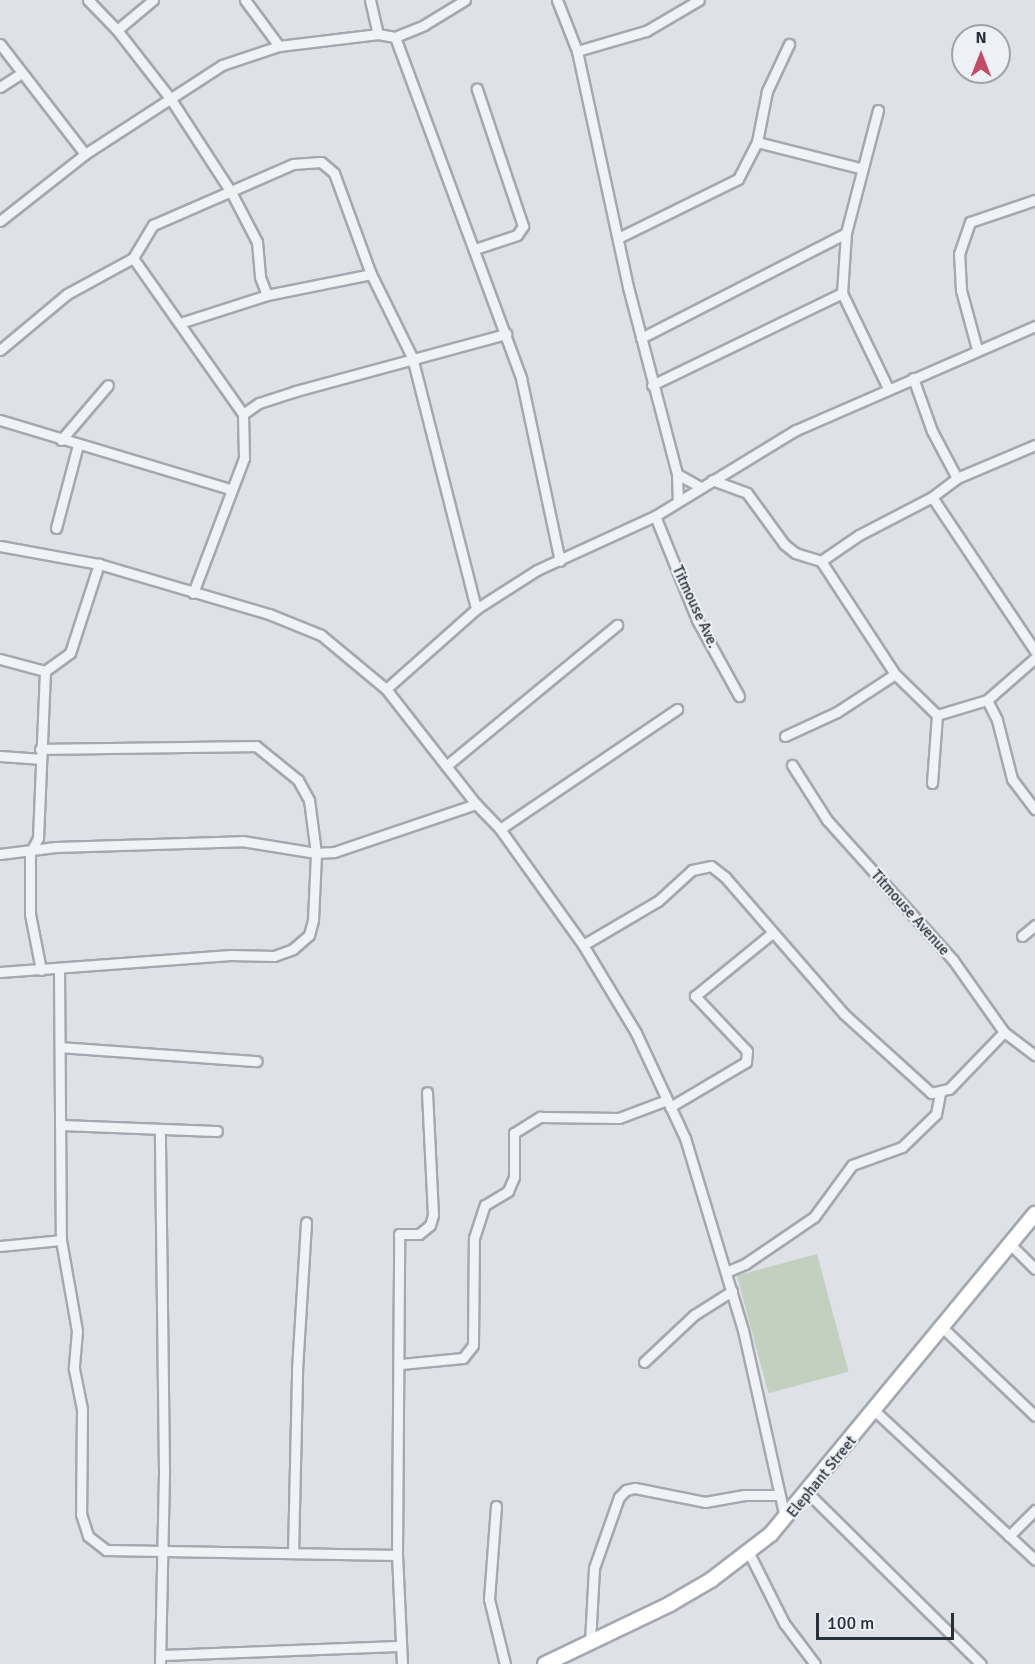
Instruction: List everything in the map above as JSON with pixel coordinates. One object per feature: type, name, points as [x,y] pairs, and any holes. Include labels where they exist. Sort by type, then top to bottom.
[{"type":"main road","name":"Elephant Street","points":[[545,1664],[670,1604],[749,1552],[785,1521],[944,1329],[1035,1214]]},
{"type":"street","points":[[88,0],[117,30],[170,98],[231,192],[257,242],[260,277],[267,294]]},
{"type":"street","points":[[117,30],[153,0]]},
{"type":"street","points":[[245,0],[279,46]]},
{"type":"street","points":[[369,0],[378,34]]},
{"type":"street","points":[[0,221],[85,154],[222,65],[279,46],[378,34],[395,37],[424,25],[465,0]]},
{"type":"street","points":[[557,0],[576,51],[641,338],[677,474],[678,500]]},
{"type":"street","points":[[576,51],[646,32],[699,0]]},
{"type":"street","points":[[395,37],[506,334],[541,461],[560,561]]},
{"type":"street","points":[[0,44],[85,154]]},
{"type":"street","points":[[618,238],[738,179],[757,142],[762,105],[789,44]]},
{"type":"street","points":[[0,87],[21,74]]},
{"type":"street","points":[[475,249],[517,236],[523,226],[477,89]]},
{"type":"street","points":[[878,110],[860,168],[846,233],[842,293],[888,388]]},
{"type":"street","points":[[757,142],[860,168]]},
{"type":"street","points":[[0,350],[67,294],[133,258],[153,225],[293,164],[321,162],[334,173],[371,274],[412,357],[476,609]]},
{"type":"street","points":[[977,349],[961,290],[959,254],[970,222],[1035,200]]},
{"type":"street","points":[[641,338],[846,233]]},
{"type":"street","points":[[133,258],[243,414],[244,458],[230,489],[193,593]]},
{"type":"street","points":[[180,323],[267,294],[371,274]]},
{"type":"street","points":[[652,384],[842,293]]},
{"type":"street","points":[[386,689],[476,609],[537,570],[655,516],[699,486],[796,430],[977,349],[1035,326]]},
{"type":"street","points":[[243,414],[260,403],[412,357],[506,334]]},
{"type":"street","points":[[913,378],[932,431],[957,478]]},
{"type":"street","points":[[61,440],[108,385]]},
{"type":"street","points":[[0,420],[230,489]]},
{"type":"street","points":[[56,528],[78,445]]},
{"type":"street","points":[[821,561],[859,535],[932,497],[957,478],[1035,445]]},
{"type":"street","points":[[677,474],[699,486]]},
{"type":"street","points":[[712,480],[747,493],[784,544],[795,553],[821,561],[895,674],[937,715],[932,783]]},
{"type":"street","points":[[932,497],[1035,651]]},
{"type":"street","name":"Titmouse Ave.","points":[[655,516],[698,620],[739,696]]},
{"type":"street","points":[[0,546],[99,564],[269,614],[321,635],[386,689],[476,804],[500,829],[583,945],[636,1033],[668,1103],[699,1179],[732,1291],[785,1521]]},
{"type":"street","points":[[45,671],[70,653],[99,564]]},
{"type":"street","points":[[446,766],[616,625]]},
{"type":"street","points":[[937,715],[987,700],[1035,658]]},
{"type":"street","points":[[0,659],[45,671]]},
{"type":"street","points":[[41,970],[30,914],[30,852],[38,838],[45,671]]},
{"type":"street","points":[[785,736],[837,712],[895,674]]},
{"type":"street","points":[[987,700],[997,720],[1012,779],[1035,809]]},
{"type":"street","points":[[500,829],[677,709]]},
{"type":"street","points":[[0,756],[256,746],[297,780],[309,800],[316,853],[314,920],[309,935],[293,949],[274,956],[230,955],[0,972]]},
{"type":"street","name":"Titmouse Avenue","points":[[792,765],[827,820],[953,960],[1004,1032],[1035,1055]]},
{"type":"street","points":[[1027,799],[1035,793]]},
{"type":"street","points":[[0,855],[56,847],[242,841],[316,853],[385,837],[476,804]]},
{"type":"street","points":[[583,945],[658,901],[692,870],[711,866],[725,877],[771,934],[844,1014],[931,1093],[940,1093],[949,1089],[1004,1032]]},
{"type":"street","points":[[1022,936],[1035,925]]},
{"type":"street","points":[[401,1364],[463,1358],[473,1345],[474,1238],[485,1205],[508,1191],[514,1177],[514,1133],[540,1117],[619,1118],[668,1103],[746,1062],[747,1051],[694,996],[771,934]]},
{"type":"street","points":[[58,969],[61,1240],[77,1331],[74,1369],[81,1409],[83,1524],[98,1547],[163,1553],[397,1555]]},
{"type":"street","points":[[60,1047],[257,1061]]},
{"type":"street","points":[[402,1664],[397,1555],[401,1364],[399,1234],[419,1234],[430,1225],[433,1215],[427,1092]]},
{"type":"street","points":[[726,1272],[746,1264],[814,1217],[852,1165],[902,1147],[936,1114],[940,1093]]},
{"type":"street","points":[[60,1125],[217,1131]]},
{"type":"street","points":[[160,1129],[163,1553],[160,1660],[400,1646]]},
{"type":"street","points":[[293,1553],[298,1323],[306,1222]]},
{"type":"street","points":[[0,1246],[61,1240]]},
{"type":"street","points":[[1011,1245],[1035,1269]]},
{"type":"street","points":[[644,1362],[694,1316],[732,1291]]},
{"type":"street","points":[[944,1329],[1035,1416]]},
{"type":"street","points":[[876,1412],[1035,1560]]},
{"type":"street","points":[[590,1642],[594,1568],[619,1497],[626,1490],[635,1488],[705,1502],[744,1494],[780,1494]]},
{"type":"street","points":[[808,1493],[981,1664]]},
{"type":"street","points":[[496,1506],[489,1599],[505,1664]]},
{"type":"street","points":[[1009,1536],[1035,1510]]},
{"type":"street","points":[[749,1552],[784,1623],[807,1662]]},
{"type":"green space","points":[[817,1254],[849,1372],[768,1393],[737,1275]]}]
